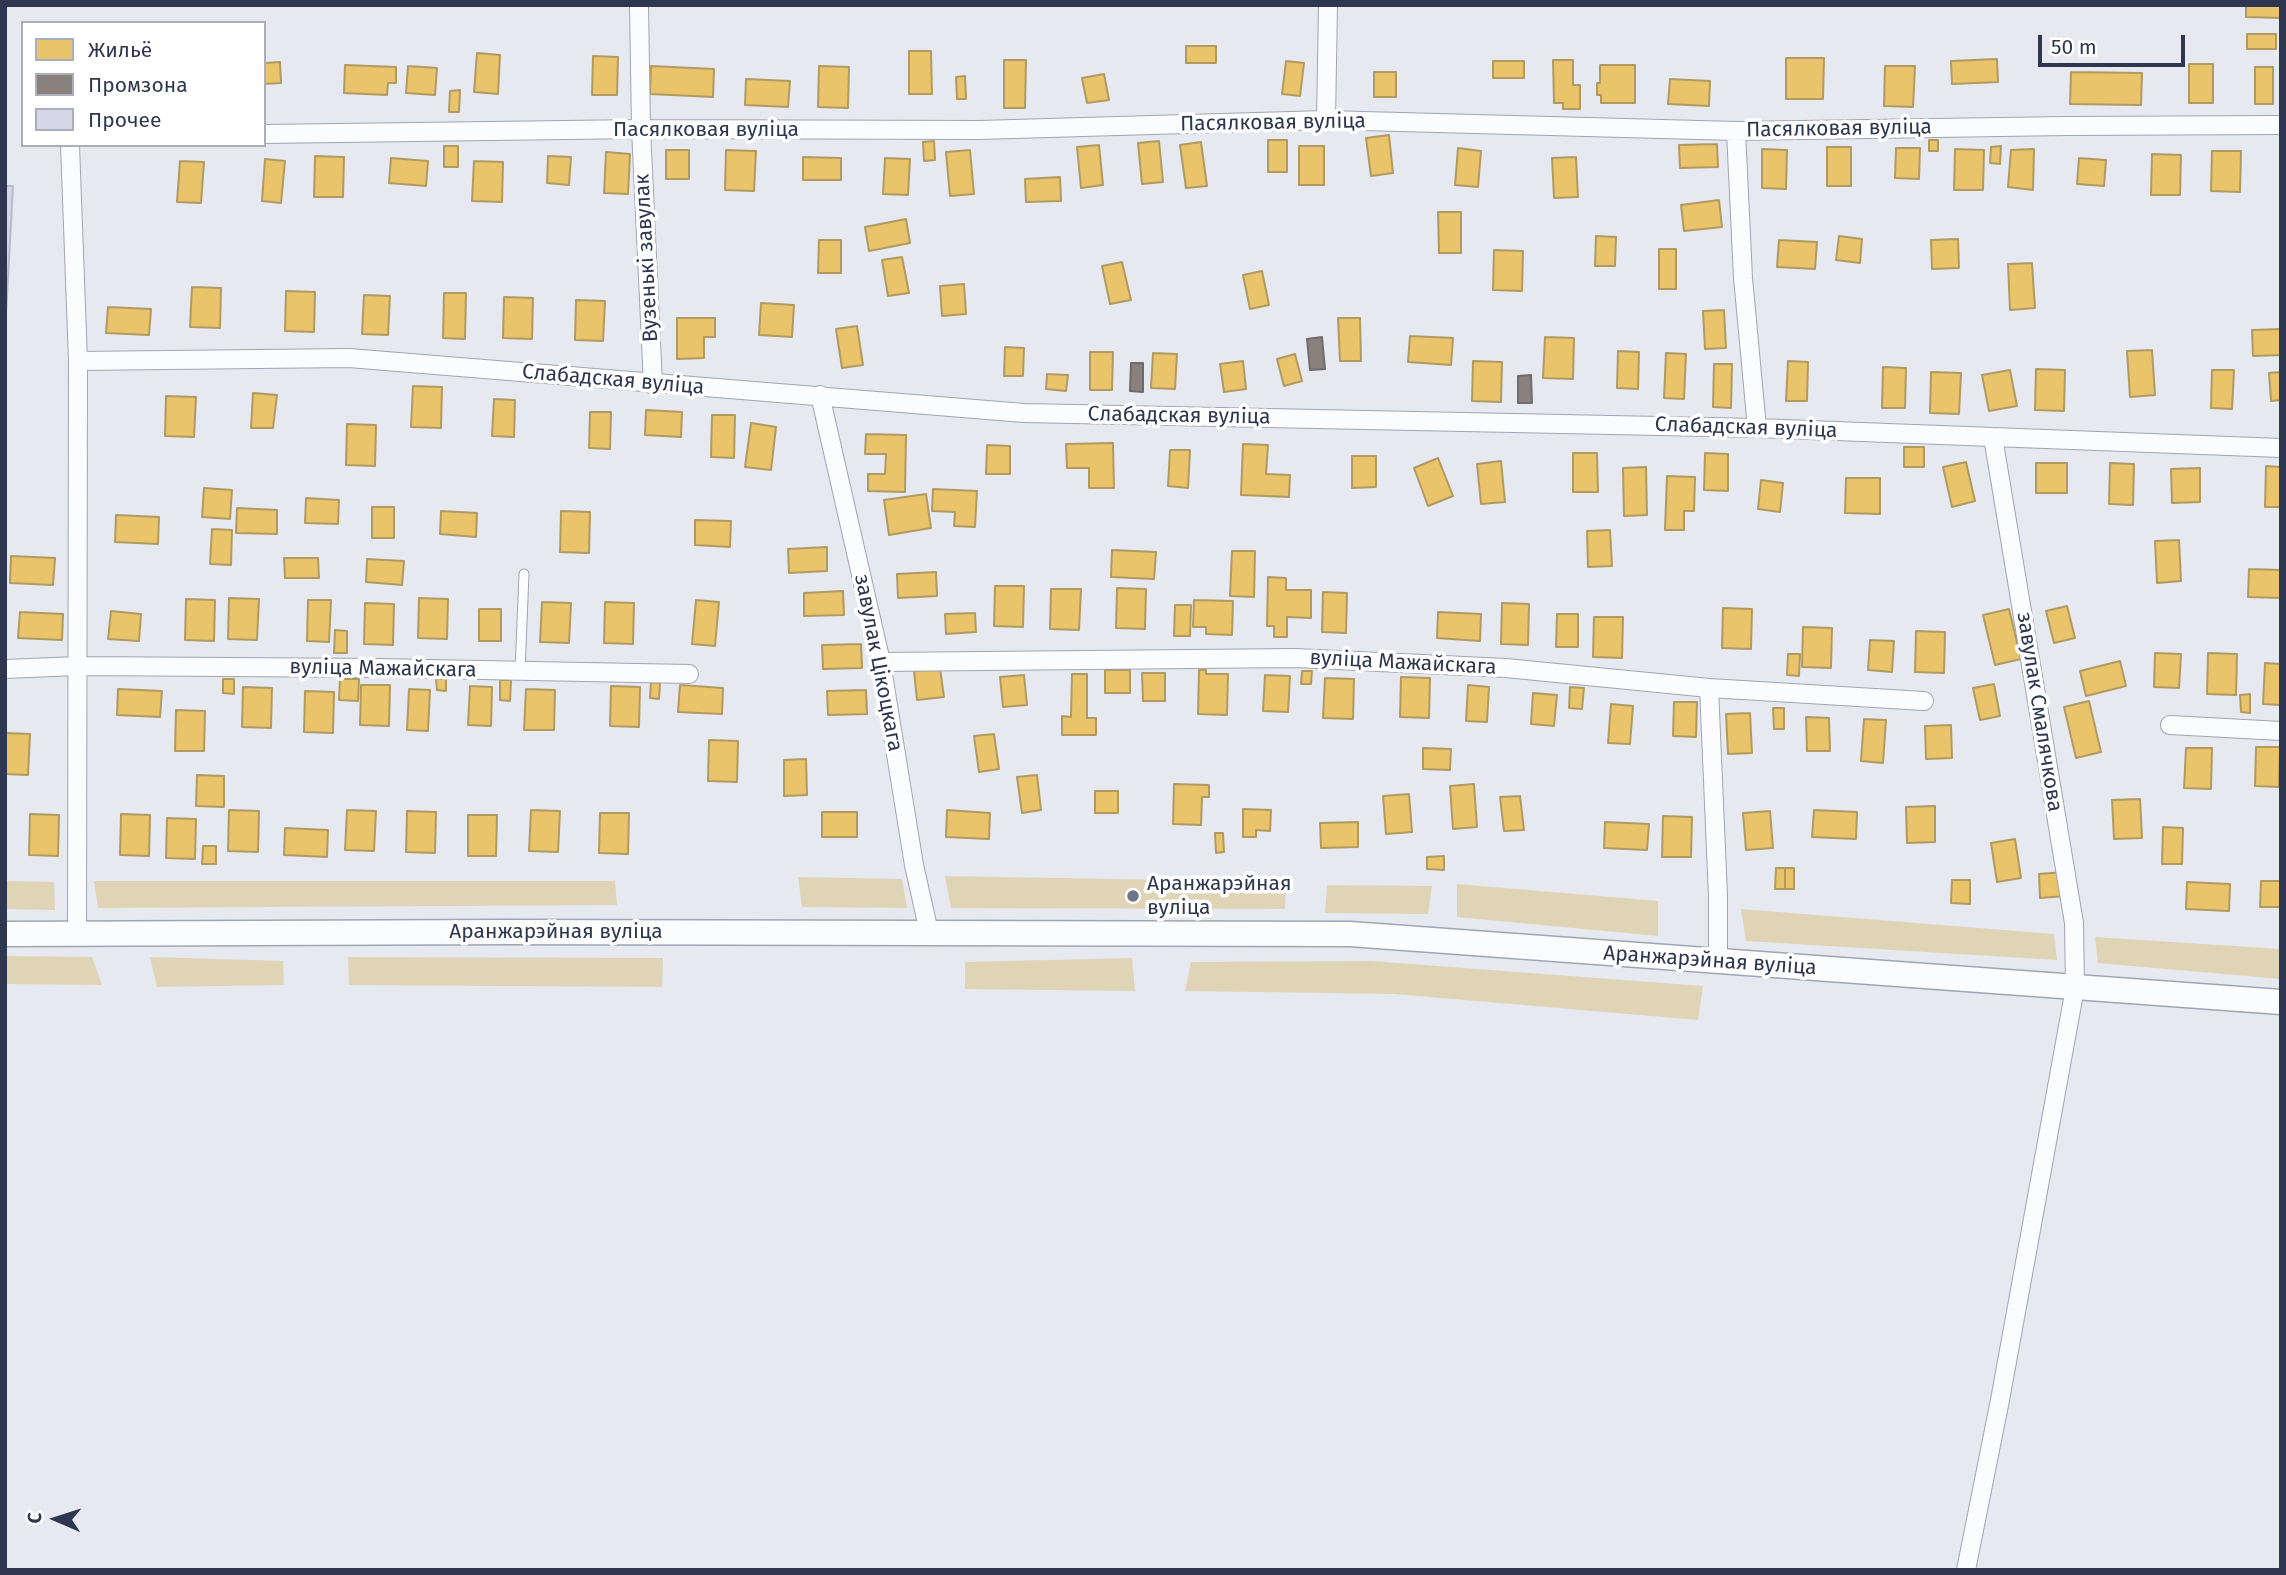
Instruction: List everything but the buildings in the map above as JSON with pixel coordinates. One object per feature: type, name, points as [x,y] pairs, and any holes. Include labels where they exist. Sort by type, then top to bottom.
[{"type":"main road","name":"Аранжарэйная вуліца","points":[[5,934],[1350,934],[2281,1002]]},
{"type":"street","name":"Вузенькі завулак","points":[[639,5],[641,130],[653,384]]},
{"type":"street","points":[[1326,120],[1328,5]]},
{"type":"street","name":"Пасялковая вуліца","points":[[266,134],[978,130],[1326,120],[1736,131],[2081,125],[2281,125]]},
{"type":"street","points":[[1736,131],[1743,278],[1756,428]]},
{"type":"street","points":[[71,147],[78,361],[77,934]]},
{"type":"street","name":"Слабадская вуліца","points":[[78,361],[349,358],[1024,414],[1756,428],[2281,448]]},
{"type":"street","name":"завулак Цікоцкага","points":[[820,396],[881,662],[914,865],[929,932]]},
{"type":"street","name":"завулак Смалячкова","points":[[1966,1570],[2003,1387],[2075,988],[2074,923],[1993,437]]},
{"type":"street","name":"вуліца Мажайскага","points":[[881,662],[1295,658],[1506,668],[1709,688],[1924,701]]},
{"type":"street","name":"вуліца Мажайскага","points":[[5,669],[78,666],[689,674]]},
{"type":"street","points":[[1709,688],[1718,896],[1718,962]]},
{"type":"street","points":[[2170,725],[2281,731]]},
{"type":"lane","points":[[520,671],[524,574]]},
{"type":"shaded area","points":[[945,876],[1286,882],[1285,909],[951,908]]},
{"type":"shaded area","points":[[798,877],[902,879],[907,908],[802,907]]},
{"type":"shaded area","points":[[5,881],[54,882],[55,910],[5,909]]},
{"type":"shaded area","points":[[94,881],[615,881],[617,905],[98,908]]},
{"type":"shaded area","points":[[1457,884],[1658,901],[1658,936],[1457,917]]},
{"type":"shaded area","points":[[1327,885],[1432,886],[1428,914],[1325,913]]},
{"type":"shaded area","points":[[1741,909],[2054,934],[2057,960],[1746,941]]},
{"type":"shaded area","points":[[2095,937],[2281,949],[2281,979],[2098,963]]},
{"type":"shaded area","points":[[5,956],[92,957],[102,985],[5,984]]},
{"type":"shaded area","points":[[150,957],[283,961],[284,985],[157,987]]},
{"type":"shaded area","points":[[348,957],[663,958],[662,987],[349,985]]},
{"type":"shaded area","points":[[1132,958],[1135,991],[965,989],[965,962]]},
{"type":"shaded area","points":[[1371,961],[1703,986],[1698,1020],[1395,994],[1185,991],[1191,962]]},
{"type":"place","name":"Аранжарэйная вуліца","points":[[1133,896]]}]
